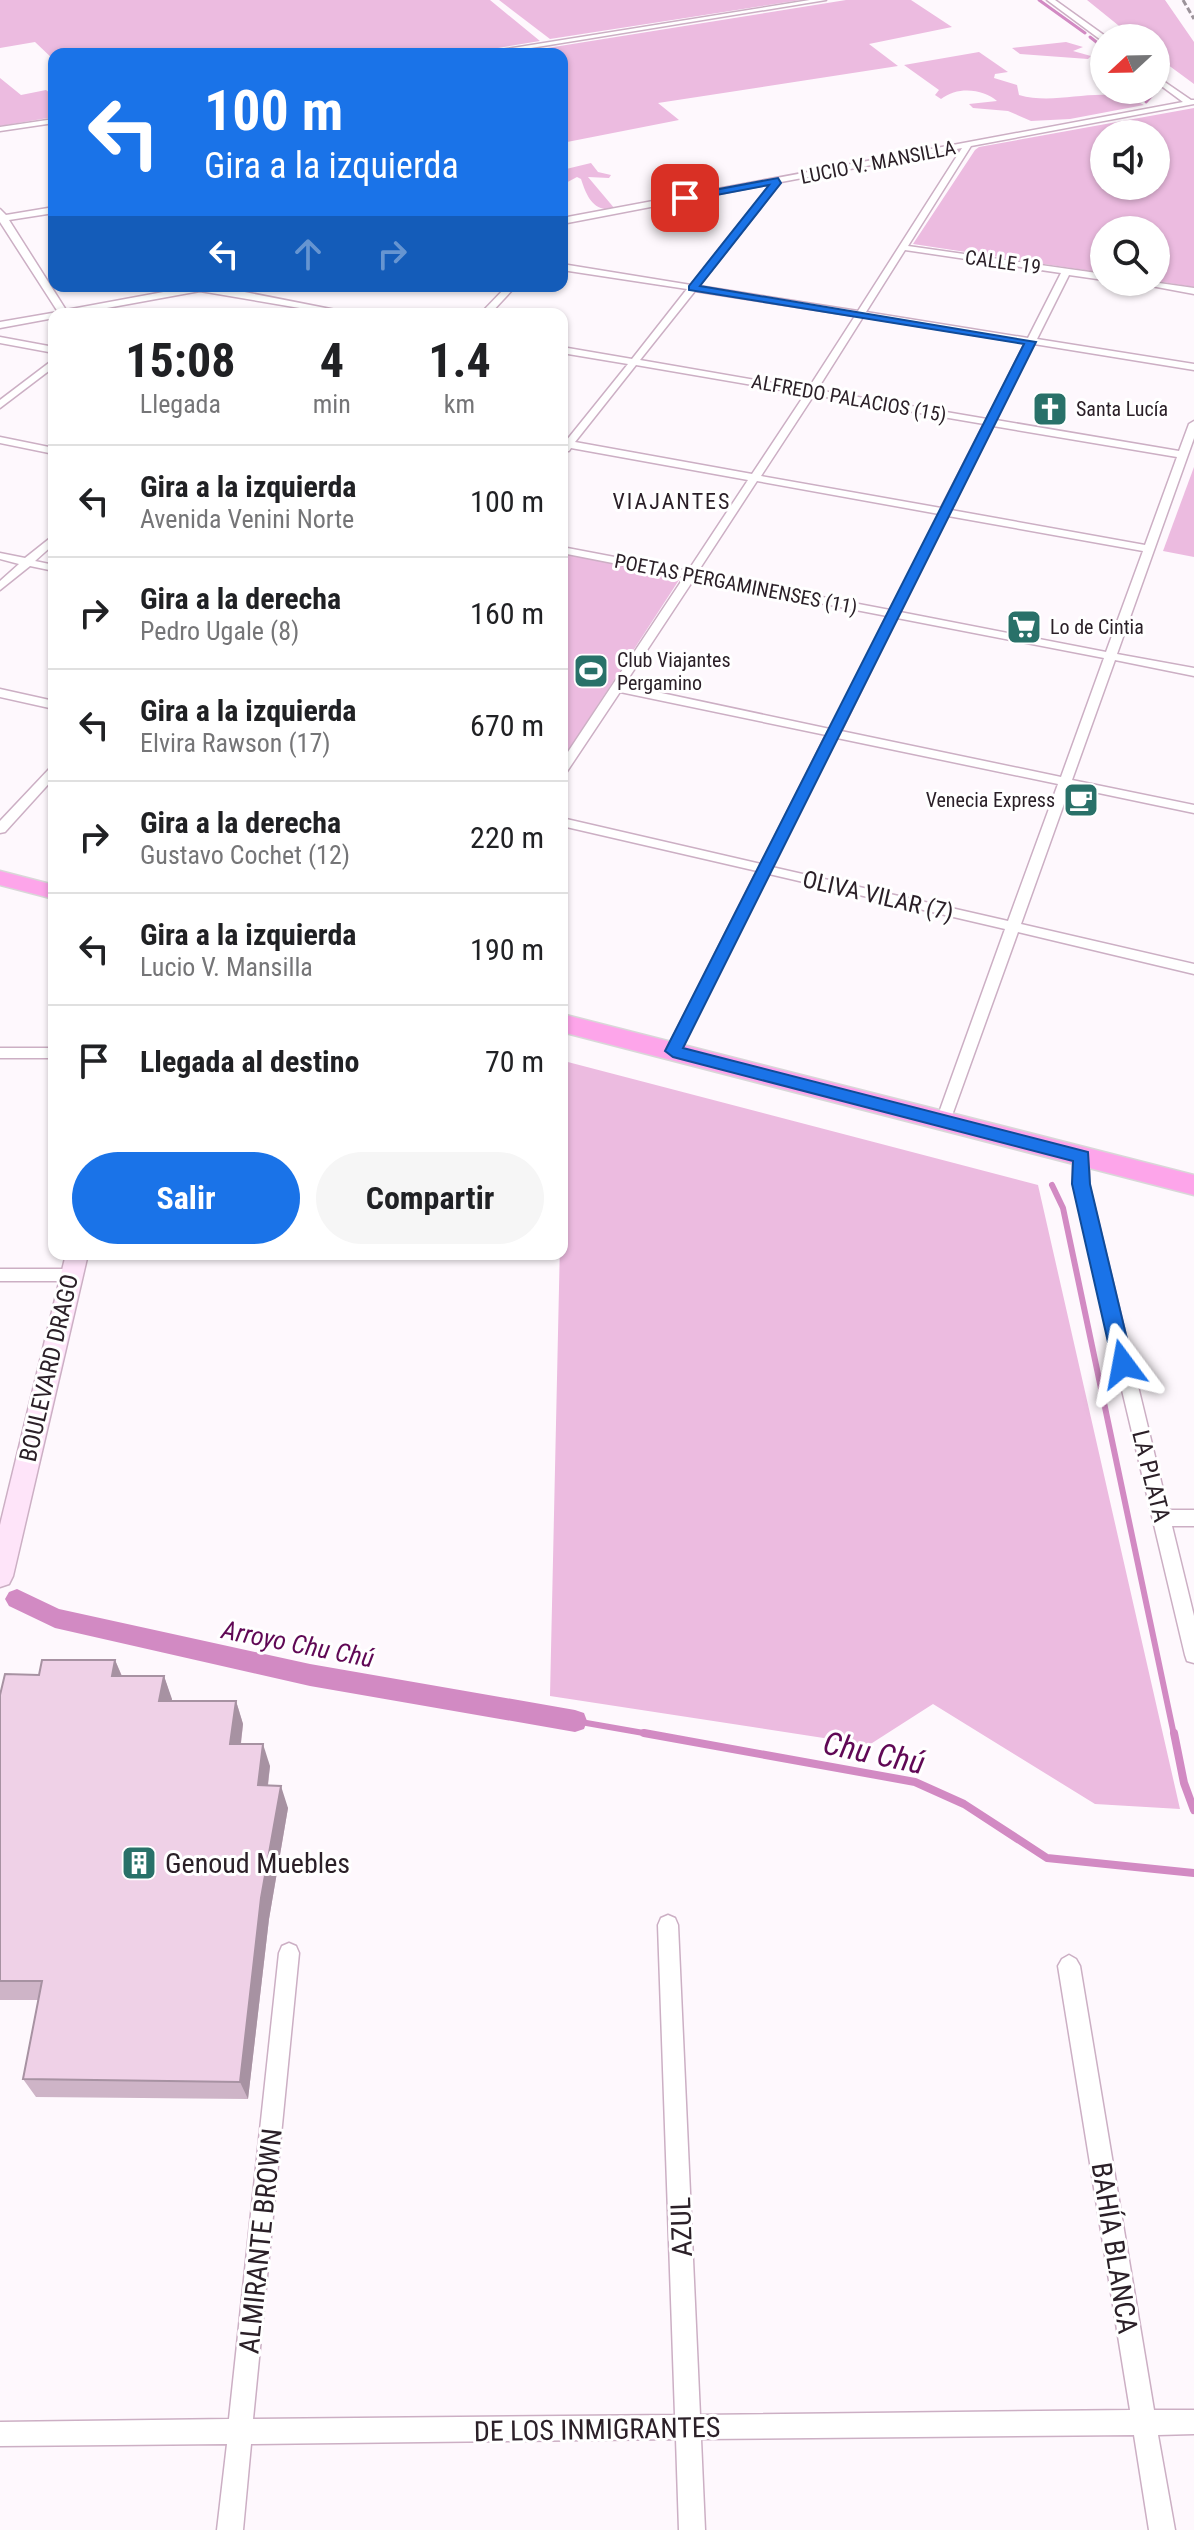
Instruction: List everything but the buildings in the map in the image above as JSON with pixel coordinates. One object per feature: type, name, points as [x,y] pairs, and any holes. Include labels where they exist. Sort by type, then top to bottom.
[{"type":"highway","points":[[0,878],[48,890]]},
{"type":"highway","points":[[568,1025],[1194,1185]]},
{"type":"main road","name":"BOULEVARD DRAGO","points":[[0,1575],[74,1264]]},
{"type":"street","points":[[518,48],[823,0]]},
{"type":"street","points":[[1050,0],[1090,28]]},
{"type":"street","points":[[1170,88],[1191,102]]},
{"type":"street","name":"LUCIO V. MANSILLA","points":[[568,220],[1191,102]]},
{"type":"street","points":[[0,129],[48,122]]},
{"type":"street","points":[[568,761],[811,392],[968,145]]},
{"type":"street","points":[[568,442],[778,181]]},
{"type":"street","points":[[48,211],[1,217],[55,308]]},
{"type":"street","name":"CALLE 19","points":[[901,247],[1090,275]]},
{"type":"street","points":[[568,268],[1194,367]]},
{"type":"street","points":[[673,1051],[1066,272]]},
{"type":"street","points":[[1170,287],[1194,291]]},
{"type":"street","points":[[90,308],[173,292]]},
{"type":"street","points":[[222,292],[295,308]]},
{"type":"street","points":[[491,308],[506,292]]},
{"type":"street","points":[[0,325],[48,316]]},
{"type":"street","points":[[0,340],[48,349]]},
{"type":"street","name":"ALFREDO PALACIOS (15)","points":[[568,351],[1183,455]]},
{"type":"street","points":[[0,405],[48,367]]},
{"type":"street","points":[[943,1121],[1194,424]]},
{"type":"street","points":[[0,440],[48,450]]},
{"type":"street","points":[[568,448],[1149,549]]},
{"type":"street","points":[[0,587],[48,543]]},
{"type":"street","name":"POETAS PERGAMINENSES (11)","points":[[568,551],[1194,672]]},
{"type":"street","points":[[0,556],[48,567]]},
{"type":"street","points":[[615,687],[1194,809]]},
{"type":"street","points":[[0,693],[48,704]]},
{"type":"street","points":[[0,829],[48,777]]},
{"type":"street","name":"OLIVA VILAR (7)","points":[[568,823],[1194,969]]},
{"type":"street","points":[[0,1053],[48,1053]]},
{"type":"street","name":"LA PLATA","points":[[1081,1157],[1081,1184],[1194,1655]]},
{"type":"street","points":[[0,1275],[74,1264]]},
{"type":"street","points":[[1161,1518],[1194,1518]]},
{"type":"street","name":"AZUL","points":[[668,1925],[692,2530]]},
{"type":"street","name":"ALMIRANTE BROWN","points":[[230,2530],[289,1953]]},
{"type":"street","name":"BAHÍA BLANCA","points":[[1069,1966],[1162,2530]]},
{"type":"street","name":"DE LOS INMIGRANTES","points":[[0,2434],[1194,2422]]},
{"type":"shaded area","points":[[0,0],[490,0],[540,41],[498,48],[48,48],[48,54],[35,42],[0,48]]},
{"type":"shaded area","points":[[499,0],[801,0],[550,39]]},
{"type":"shaded area","points":[[846,0],[911,0],[952,27],[869,44],[898,66],[658,103],[679,120],[568,142],[568,48],[547,48]]},
{"type":"shaded area","points":[[1087,0],[1165,0],[1194,42],[1194,84],[1170,66],[1170,24],[1117,24]]},
{"type":"shaded area","points":[[1066,42],[1083,47],[1073,51],[1090,57],[1020,54],[1012,48]]},
{"type":"shaded area","points":[[979,52],[1008,72],[995,74],[994,78],[1017,85],[1019,95],[1035,98],[1090,96],[1090,104],[1144,105],[1070,119],[1031,121],[1008,111],[973,108],[969,104],[997,101],[979,92],[956,92],[941,99],[935,95],[939,90],[904,65]]},
{"type":"shaded area","points":[[0,78],[21,95],[48,92],[48,118],[0,126]]},
{"type":"shaded area","points":[[1194,108],[1194,287],[1170,283],[1170,216],[1090,216],[1090,271],[913,244],[975,150],[1090,127],[1090,200],[1170,200],[1170,120],[1128,120]]},
{"type":"shaded area","points":[[591,163],[598,172],[611,175],[609,178],[588,177],[615,209],[596,206],[581,179],[577,177],[568,182],[568,169]]},
{"type":"shaded area","points":[[1194,467],[1194,557],[1163,551]]},
{"type":"shaded area","name":"Club Viajantes Pergamino","points":[[568,554],[672,575],[679,580],[568,751]]},
{"type":"shaded area","points":[[568,1062],[1038,1185],[1180,1809],[1095,1804],[933,1704],[869,1745],[550,1696],[560,1260],[568,1260]]},
{"type":"waterway","points":[[1039,0],[1085,33]]},
{"type":"waterway","points":[[1052,1185],[1063,1208],[1174,1735]]},
{"type":"waterway","name":"Arroyo Chu Chú","points":[[17,1599],[55,1618],[310,1675],[575,1721]]},
{"type":"waterway","name":"Chu Chú","points":[[575,1721],[655,1735]]},
{"type":"waterway","name":"Chu Chú","points":[[644,1733],[915,1782],[964,1804],[1047,1858],[1194,1873]]},
{"type":"waterway","points":[[1174,1733],[1184,1783],[1194,1810]]},
{"type":"railway","points":[[1183,0],[1194,19]]},
{"type":"place","name":"Santa Lucía","points":[[1050,409]]},
{"type":"place","name":"Lo de Cintia","points":[[1024,627]]},
{"type":"place","name":"Club Viajantes Pergamino","points":[[591,671]]},
{"type":"place","name":"Venecia Express","points":[[1081,800]]},
{"type":"place","name":"Genoud Muebles","points":[[139,1863]]},
{"type":"district","name":"VIAJANTES","points":[[672,501]]},
{"type":"route","points":[[685,198],[778,181],[693,288],[1030,342],[673,1051],[1081,1157],[1081,1184],[1123,1364]]}]
